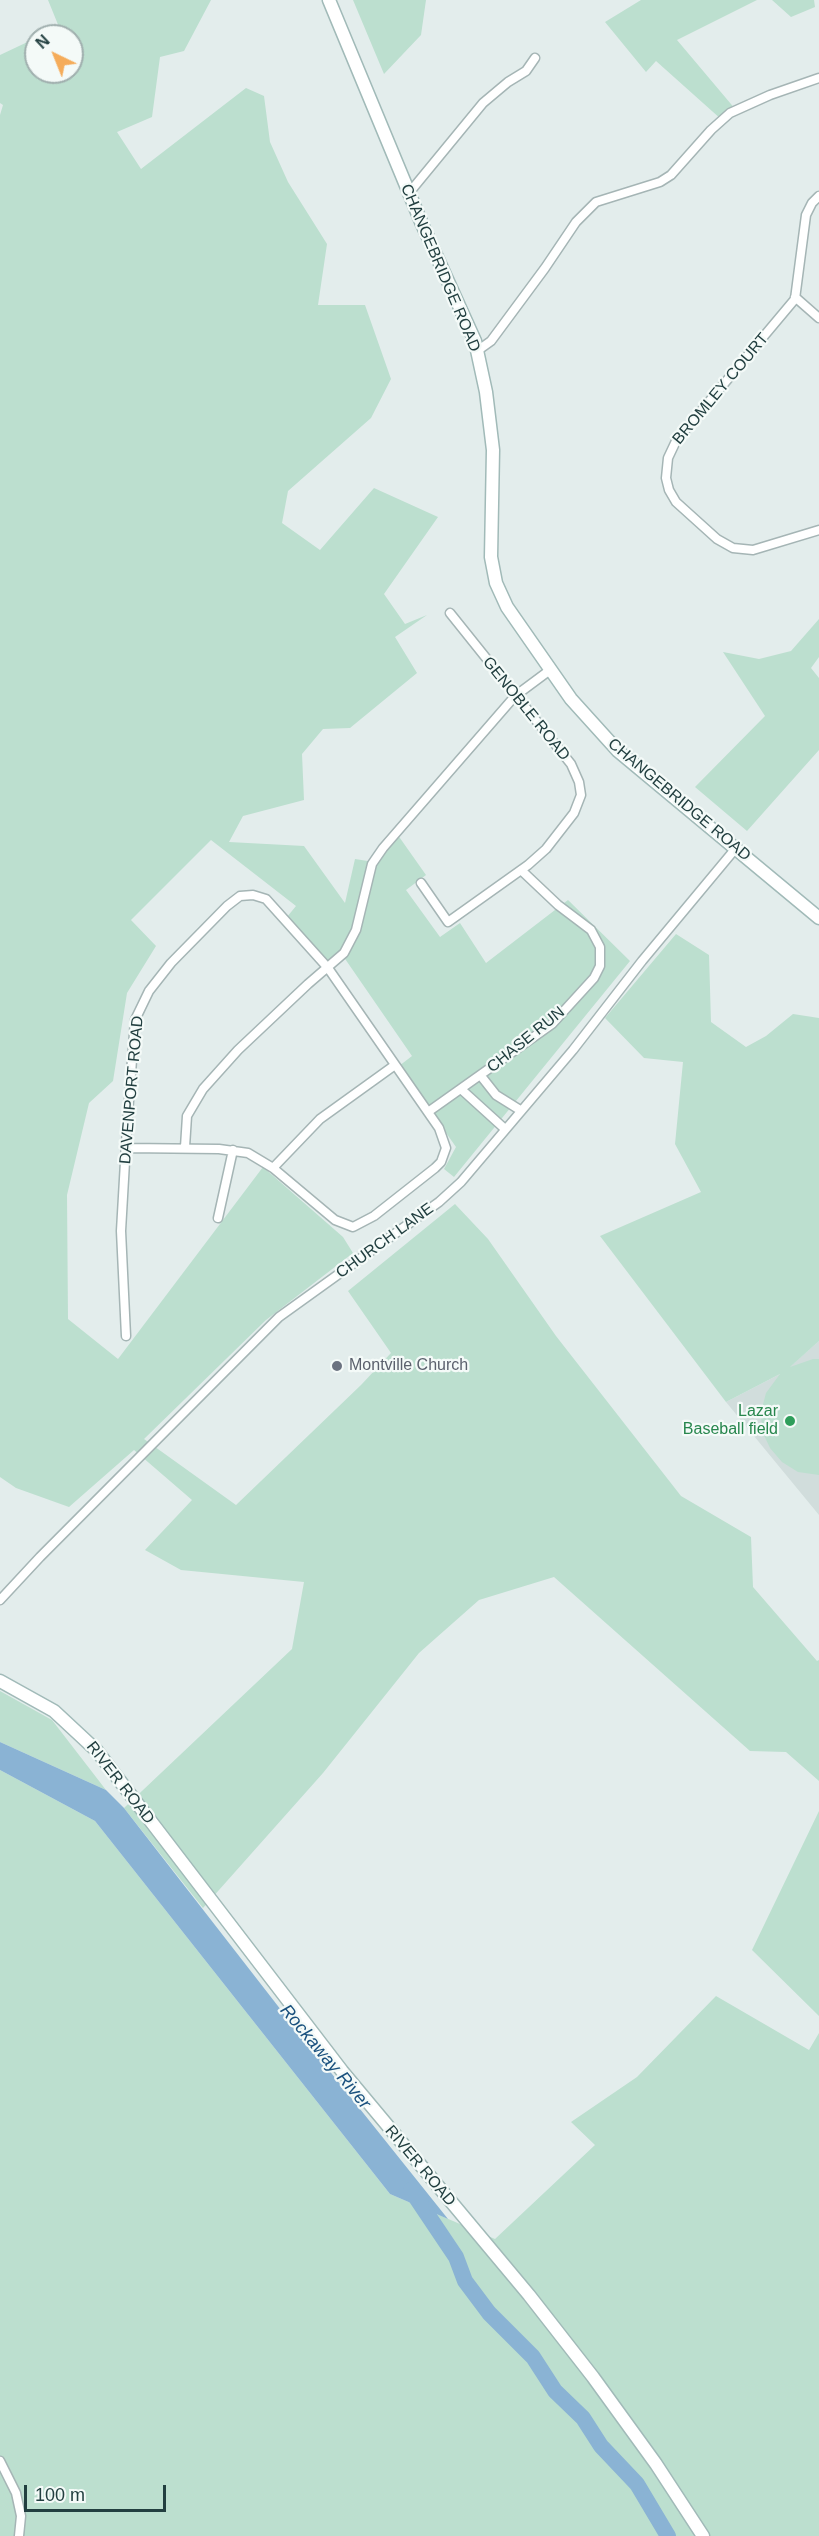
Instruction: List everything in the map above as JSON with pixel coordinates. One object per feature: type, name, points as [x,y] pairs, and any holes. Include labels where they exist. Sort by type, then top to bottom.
[{"type":"street","name":"CHANGEBRIDGE ROAD","points":[[329,0],[409,193],[475,341],[486,392],[493,450],[490,551],[493,570],[507,607],[550,670],[595,728],[618,751],[819,918]]},
{"type":"street","points":[[409,193],[483,103],[508,82],[526,71],[535,58]]},
{"type":"street","points":[[477,351],[491,341],[576,222],[596,202],[660,182],[676,170],[711,130],[730,113],[770,95],[819,78]]},
{"type":"street","name":"BROMLEY COURT","points":[[819,196],[812,203],[806,215],[795,297],[779,320],[676,441],[668,458],[666,478],[669,490],[676,502],[717,539],[733,548],[753,550],[819,530]]},
{"type":"street","points":[[795,297],[819,318]]},
{"type":"street","name":"GENOBLE ROAD","points":[[421,883],[448,922],[521,870],[546,849],[580,802],[581,789],[571,764],[450,613]]},
{"type":"street","points":[[185,1148],[187,1116],[203,1089],[238,1050],[308,984],[340,958],[351,942],[375,858],[515,696],[550,670]]},
{"type":"street","name":"CHURCH LANE","points":[[0,1600],[256,1338],[293,1306],[440,1202],[461,1182],[573,1050],[642,961],[736,848]]},
{"type":"street","name":"CHASE RUN","points":[[428,1112],[552,1024],[594,978],[600,966],[600,947],[591,930],[558,905],[521,870]]},
{"type":"street","name":"DAVENPORT ROAD","points":[[126,1336],[121,1231],[133,1035],[139,1008],[171,963],[227,906],[240,896],[247,894],[266,899],[328,968],[428,1112],[443,1136],[446,1148],[441,1162],[435,1168],[374,1216],[353,1227],[334,1220],[273,1168]]},
{"type":"street","points":[[126,1148],[233,1150],[248,1153],[273,1168],[320,1119],[395,1065]]},
{"type":"street","name":"CHASE RUN","points":[[481,1076],[496,1095],[520,1110]]},
{"type":"street","points":[[462,1090],[505,1129]]},
{"type":"street","points":[[218,1218],[233,1150]]},
{"type":"street","name":"RIVER ROAD","points":[[0,1681],[54,1711],[97,1751],[337,2065],[530,2295],[656,2464],[703,2536]]},
{"type":"street","points":[[0,2462],[16,2493],[21,2516],[20,2536]]},
{"type":"shaded area","name":"Lazar Baseball field","points":[[819,1341],[819,1515],[726,1402],[784,1372]]},
{"type":"green space","points":[[48,0],[211,0],[184,51],[160,57],[152,117],[117,132],[141,169],[246,88],[264,96],[270,142],[288,182],[327,244],[318,305],[365,305],[391,379],[371,418],[288,491],[282,523],[320,550],[374,488],[438,517],[384,594],[405,624],[427,615],[395,637],[417,673],[350,728],[323,729],[302,754],[304,800],[243,816],[229,842],[304,846],[345,903],[355,859],[374,862],[395,831],[426,875],[406,890],[440,937],[460,923],[486,963],[568,900],[630,961],[454,1177],[444,1169],[456,1147],[399,1066],[412,1056],[341,953],[325,965],[287,917],[296,906],[211,840],[131,920],[156,946],[127,993],[113,1081],[89,1103],[67,1195],[68,1319],[118,1359],[263,1167],[343,1237],[353,1253],[266,1320],[144,1439],[236,1505],[361,1385],[391,1353],[348,1291],[455,1204],[488,1239],[556,1336],[681,1496],[751,1537],[753,1587],[817,1661],[819,1660],[819,1781],[786,1752],[750,1751],[554,1577],[479,1600],[419,1653],[323,1773],[203,1908],[124,1808],[292,1649],[304,1582],[181,1570],[145,1550],[192,1500],[134,1450],[69,1507],[16,1488],[0,1477],[0,115],[3,105],[0,103],[0,55],[24,44],[24,84],[84,84],[84,24],[58,24]]},
{"type":"green space","points":[[353,0],[426,0],[421,35],[384,74]]},
{"type":"green space","points":[[641,0],[757,0],[677,40],[736,110],[722,120],[656,61],[646,72],[605,22]]},
{"type":"green space","points":[[772,0],[814,0],[815,7],[791,17]]},
{"type":"green space","points":[[819,619],[819,657],[811,668],[819,678],[819,750],[747,831],[695,787],[765,716],[723,652],[759,659],[791,651]]},
{"type":"green space","points":[[676,934],[709,955],[711,1022],[746,1047],[766,1036],[793,1014],[819,1018],[819,1341],[790,1367],[819,1359],[819,1475],[798,1472],[782,1462],[770,1448],[762,1431],[761,1412],[766,1393],[780,1374],[726,1402],[600,1236],[701,1192],[675,1144],[683,1062],[644,1058],[605,1018]]},
{"type":"green space","points":[[0,1691],[52,1720],[106,1790],[0,1742]]},
{"type":"green space","points":[[0,1770],[95,1821],[390,2194],[495,2239],[595,2145],[571,2122],[637,2077],[716,1996],[809,2050],[819,2033],[819,2536],[0,2536]]},
{"type":"green space","points":[[819,1811],[819,2016],[752,1950]]},
{"type":"water","name":"Rockaway River","points":[[0,1742],[106,1790],[124,1808],[288,2019],[448,2219],[390,2194],[95,1821],[0,1770]]},
{"type":"waterway","name":"Rockaway River","points":[[411,2190],[456,2257],[465,2281],[489,2313],[533,2357],[555,2391],[583,2418],[601,2446],[637,2484],[668,2536]]},
{"type":"place","name":"Montville Church","points":[[337,1366]]},
{"type":"place","name":"Lazar Baseball field","points":[[790,1421]]}]
